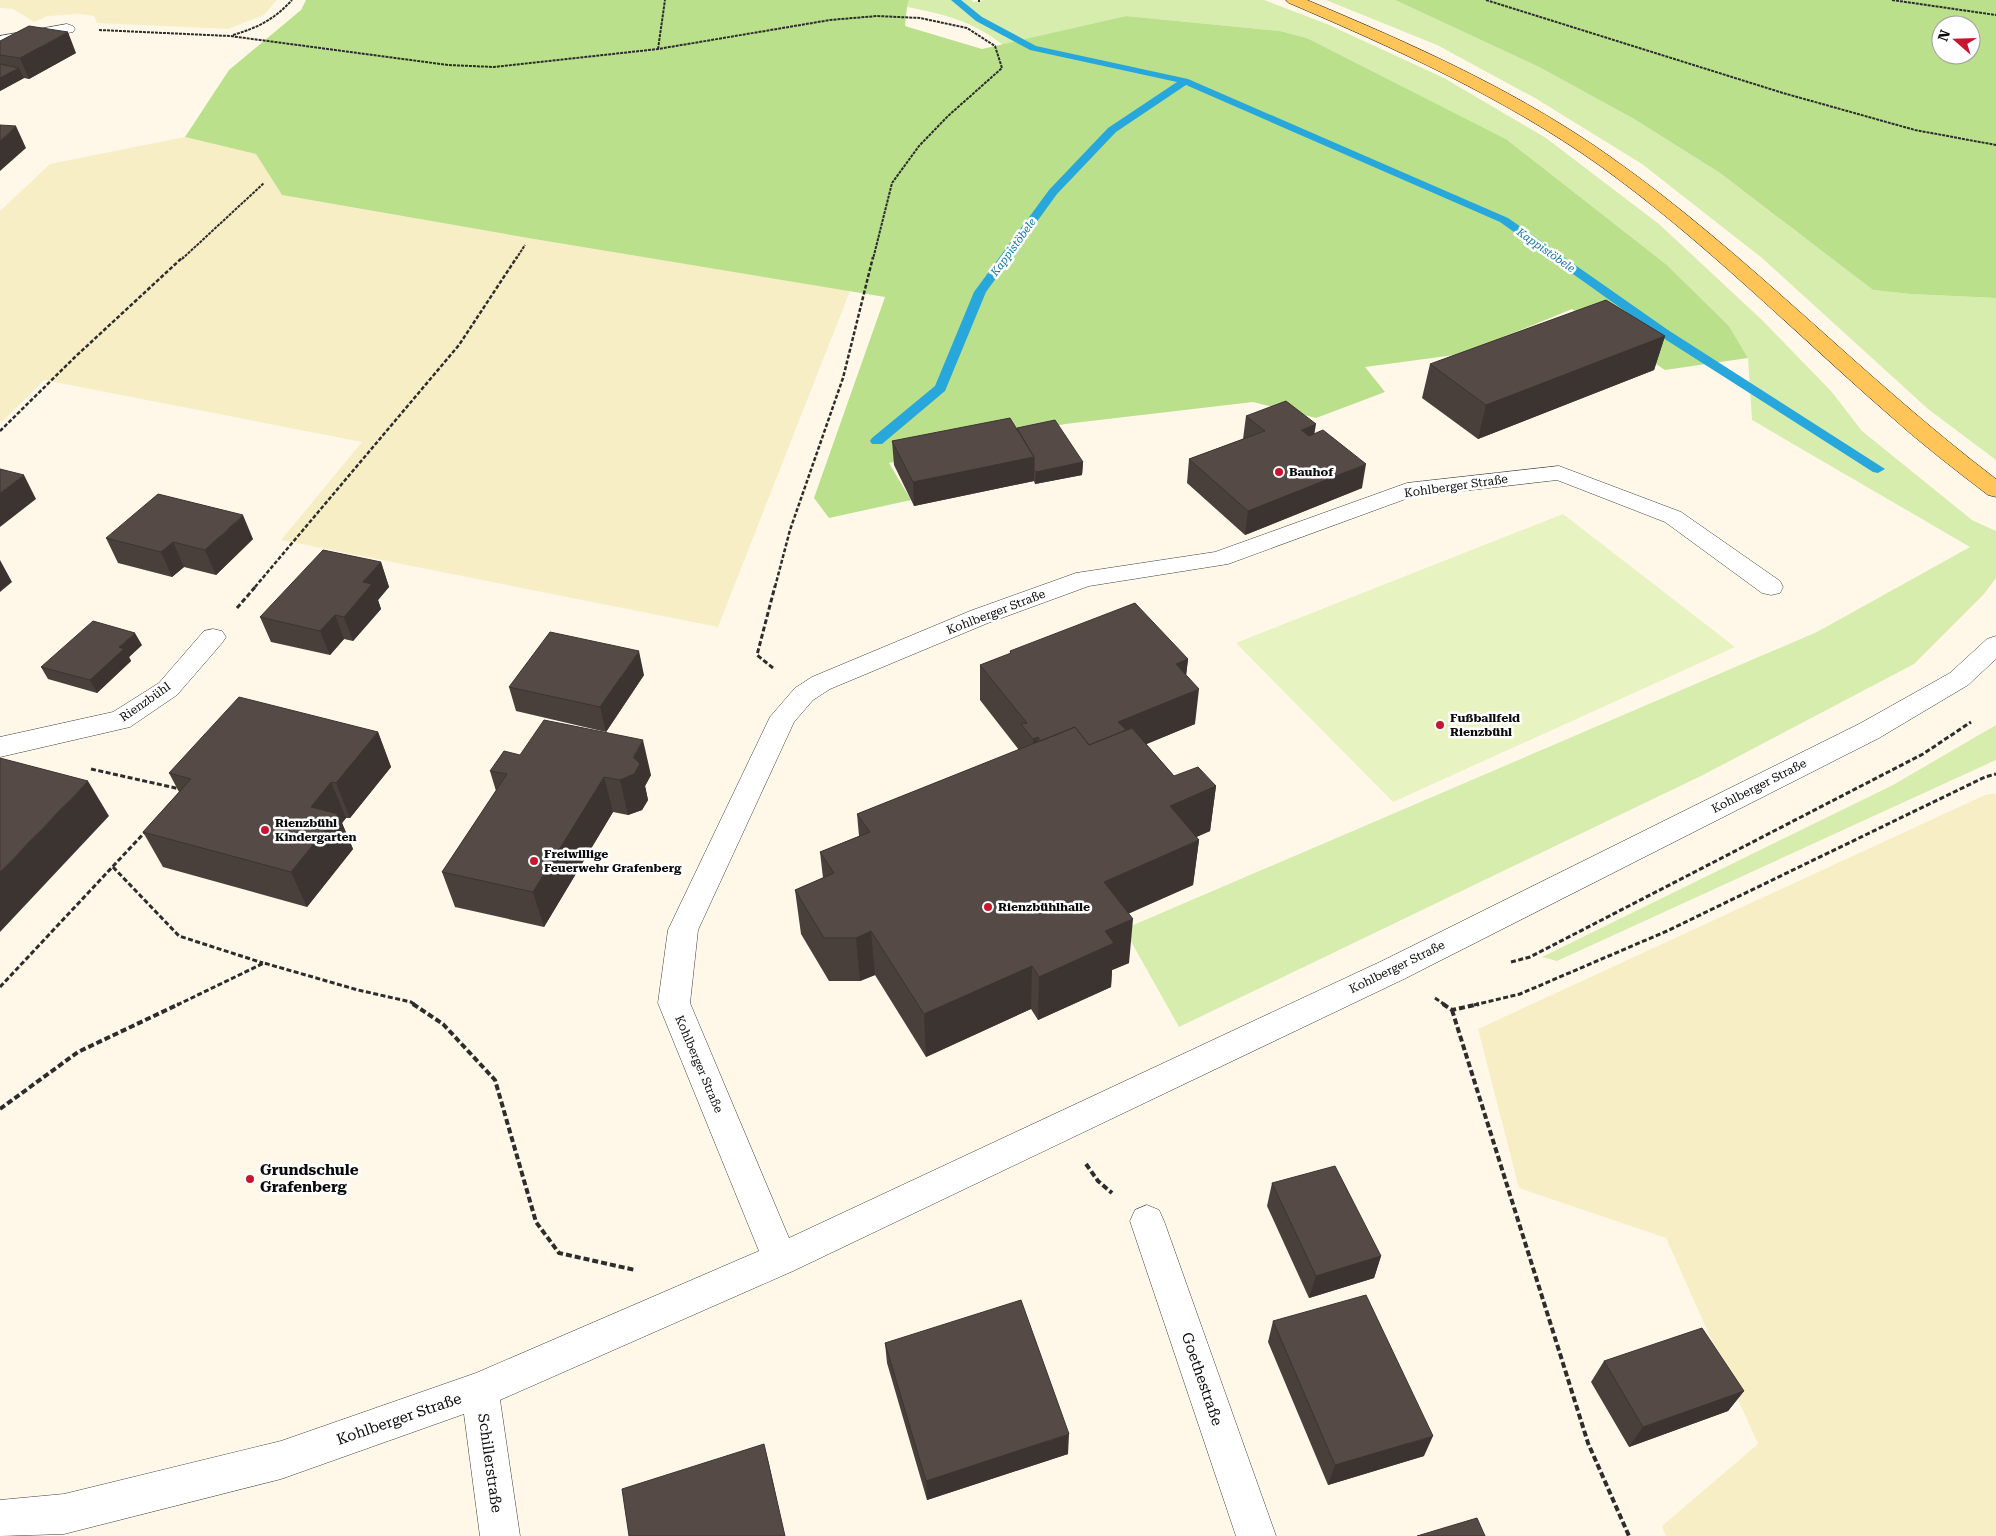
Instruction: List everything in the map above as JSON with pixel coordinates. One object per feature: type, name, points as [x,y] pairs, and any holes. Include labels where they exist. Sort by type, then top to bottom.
[{"type":"main road","points":[[1294,0],[1376,34],[1459,73],[1533,115],[1605,161],[1681,219],[1871,389],[1972,473],[1996,490]]},
{"type":"street","points":[[0,41],[67,29]]},
{"type":"street","name":"Kohlberger Straße","points":[[780,1259],[674,1003],[683,930],[783,717],[804,694],[821,683],[979,617],[1085,579],[1219,559],[1407,490],[1559,473],[1674,517],[1771,587]]},
{"type":"street","name":"Rienzbühl","points":[[0,747],[121,720],[168,689],[213,638]]},
{"type":"street","name":"Kohlberger Straße","points":[[0,1520],[64,1514],[281,1460],[480,1390],[780,1259],[1393,970],[1869,730],[1959,679],[1996,645]]},
{"type":"street","name":"Goethestraße","points":[[1147,1222],[1256,1536]]},
{"type":"street","name":"Schillerstraße","points":[[480,1390],[500,1536]]},
{"type":"path","points":[[230,36],[258,28],[281,14],[292,0]]},
{"type":"path","points":[[658,48],[665,0]]},
{"type":"path","points":[[1486,0],[1793,96],[1915,130],[1996,145]]},
{"type":"path","points":[[1892,0],[1996,15]]},
{"type":"path","points":[[67,29],[230,36],[448,65],[494,67],[563,61],[658,48],[830,20],[877,16],[911,17],[967,28],[995,46],[1002,68],[948,116],[919,146],[892,182],[843,378],[790,530],[758,655],[804,694]]},
{"type":"path","points":[[0,431],[75,357],[264,183]]},
{"type":"path","points":[[213,638],[459,344],[525,245]]},
{"type":"path","points":[[87,768],[183,790],[177,797]]},
{"type":"path","points":[[1452,1010],[1520,994],[1650,939],[1985,777],[1996,774]]},
{"type":"path","points":[[0,987],[151,825]]},
{"type":"path","points":[[113,867],[179,936],[358,990],[410,1002],[442,1024],[494,1080],[536,1222],[559,1253],[648,1274],[671,1306]]},
{"type":"path","points":[[0,1109],[78,1052],[264,963]]},
{"type":"path","points":[[1393,970],[1452,1010],[1588,1443],[1629,1536]]},
{"type":"path","points":[[1083,1160],[1098,1181]]},
{"type":"shaded area","points":[[0,0],[277,0],[264,15],[228,29],[97,23],[94,16],[79,14],[48,16],[34,22],[13,9],[0,8]]},
{"type":"shaded area","points":[[185,137],[256,154],[282,195],[850,291],[718,627],[281,540],[362,442],[44,380],[3,421],[0,421],[0,211],[50,164]]},
{"type":"shaded area","points":[[1996,793],[1996,1536],[1666,1536],[1662,1526],[1758,1444],[1666,1238],[1519,1188],[1478,1029],[1985,795]]},
{"type":"green space","points":[[306,0],[909,0],[905,26],[982,49],[1126,16],[1280,31],[1307,38],[1506,139],[1667,265],[1729,326],[1748,358],[1665,370],[1572,309],[1462,354],[1365,367],[1385,392],[1316,418],[1253,402],[1065,424],[889,463],[911,500],[829,518],[814,498],[885,297],[282,195],[256,154],[185,137],[229,70],[301,10]]},
{"type":"green space","points":[[909,0],[972,0],[973,2],[984,0],[1264,0],[1327,24],[1444,78],[1546,138],[1659,224],[1762,320],[1831,391],[1862,431],[1972,520],[1996,531],[1996,578],[1984,594],[1914,664],[1703,775],[1179,1027],[1124,929],[1817,632],[1970,547],[1752,420],[1748,358],[1729,326],[1667,265],[1506,139],[1307,38],[1280,31],[1126,16],[1003,45],[969,24],[907,7]]},
{"type":"green space","points":[[1326,0],[1395,0],[1539,67],[1634,119],[1720,173],[1873,290],[1910,294],[1996,298],[1996,460],[1928,409],[1762,258],[1642,164],[1535,98],[1437,45]]},
{"type":"green space","points":[[1395,0],[1996,0],[1996,298],[1910,294],[1873,290],[1720,173],[1634,119],[1539,67]]},
{"type":"green space","name":"Fußballfeld Rienzbühl","points":[[1563,514],[1735,647],[1393,802],[1236,643]]},
{"type":"green space","points":[[1996,725],[1996,760],[1557,961],[1542,957],[1893,785]]},
{"type":"building","points":[[29,26],[68,32],[20,58],[0,55],[0,41]]},
{"type":"building","points":[[0,64],[19,68],[0,78]]},
{"type":"building","points":[[0,125],[16,126],[0,141]]},
{"type":"building","points":[[1606,300],[1665,336],[1486,405],[1430,364]]},
{"type":"building","points":[[1286,401],[1316,424],[1301,430],[1309,436],[1323,430],[1366,464],[1248,511],[1189,459],[1265,431],[1246,416]]},
{"type":"building","points":[[1010,418],[1034,457],[913,482],[892,441]]},
{"type":"building","points":[[1055,420],[1083,462],[1036,472],[1034,470],[1034,457],[1017,428]]},
{"type":"building","points":[[0,469],[24,475],[0,493]]},
{"type":"building","points":[[158,494],[243,515],[205,550],[173,542],[161,552],[106,538]]},
{"type":"building","points":[[323,550],[381,562],[363,582],[372,584],[344,617],[335,615],[320,631],[260,617]]},
{"type":"building","points":[[1135,603],[1188,659],[1176,664],[1199,689],[1118,722],[1126,730],[1089,745],[1075,727],[1041,741],[1038,737],[1033,739],[1021,724],[1027,723],[980,665],[1011,653],[1010,651]]},
{"type":"building","points":[[93,621],[135,633],[119,647],[124,649],[90,680],[41,667]]},
{"type":"building","points":[[550,632],[639,651],[600,707],[509,687]]},
{"type":"building","name":"Rienzbühl Kindergarten","points":[[239,697],[378,732],[336,783],[331,782],[311,807],[338,814],[291,872],[143,832],[191,779],[169,773]]},
{"type":"building","points":[[544,720],[643,740],[633,757],[640,764],[634,774],[620,780],[604,777],[533,892],[442,872],[507,774],[490,771],[504,751],[520,755]]},
{"type":"building","name":"Rienzbühlhalle","points":[[1075,727],[1089,745],[1132,728],[1174,776],[1198,767],[1216,786],[1170,806],[1199,840],[1104,882],[1133,919],[1105,931],[1114,943],[1039,977],[1032,966],[924,1014],[871,931],[856,938],[824,938],[795,890],[834,873],[820,852],[870,832],[857,814]]},
{"type":"building","points":[[0,758],[88,781],[0,872]]},
{"type":"building","points":[[1335,1166],[1381,1256],[1316,1276],[1272,1183]]},
{"type":"building","points":[[1366,1295],[1433,1436],[1335,1465],[1273,1321]]},
{"type":"building","points":[[1021,1300],[1069,1434],[926,1481],[885,1343]]},
{"type":"building","points":[[1702,1328],[1744,1391],[1643,1427],[1604,1361]]},
{"type":"building","points":[[764,1444],[785,1536],[629,1536],[622,1489]]},
{"type":"building","points":[[1477,1518],[1485,1536],[1417,1536]]},
{"type":"waterway","name":"Kappistöbele","points":[[955,0],[979,19],[1033,48],[1185,81]]},
{"type":"waterway","name":"Kappistöbele","points":[[877,441],[941,388],[980,292],[1053,192],[1112,130],[1185,81]]},
{"type":"waterway","name":"Kappistöbele","points":[[1185,81],[1504,220],[1664,333],[1878,469]]},
{"type":"place","name":"Bauhof","points":[[1279,472]]},
{"type":"place","name":"Fußballfeld Rienzbühl","points":[[1440,725]]},
{"type":"place","name":"Rienzbühl Kindergarten","points":[[265,830]]},
{"type":"place","name":"Freiwillige Feuerwehr Grafenberg","points":[[534,861]]},
{"type":"place","name":"Rienzbühlhalle","points":[[988,907]]},
{"type":"place","name":"Grundschule Grafenberg","points":[[250,1179]]}]
